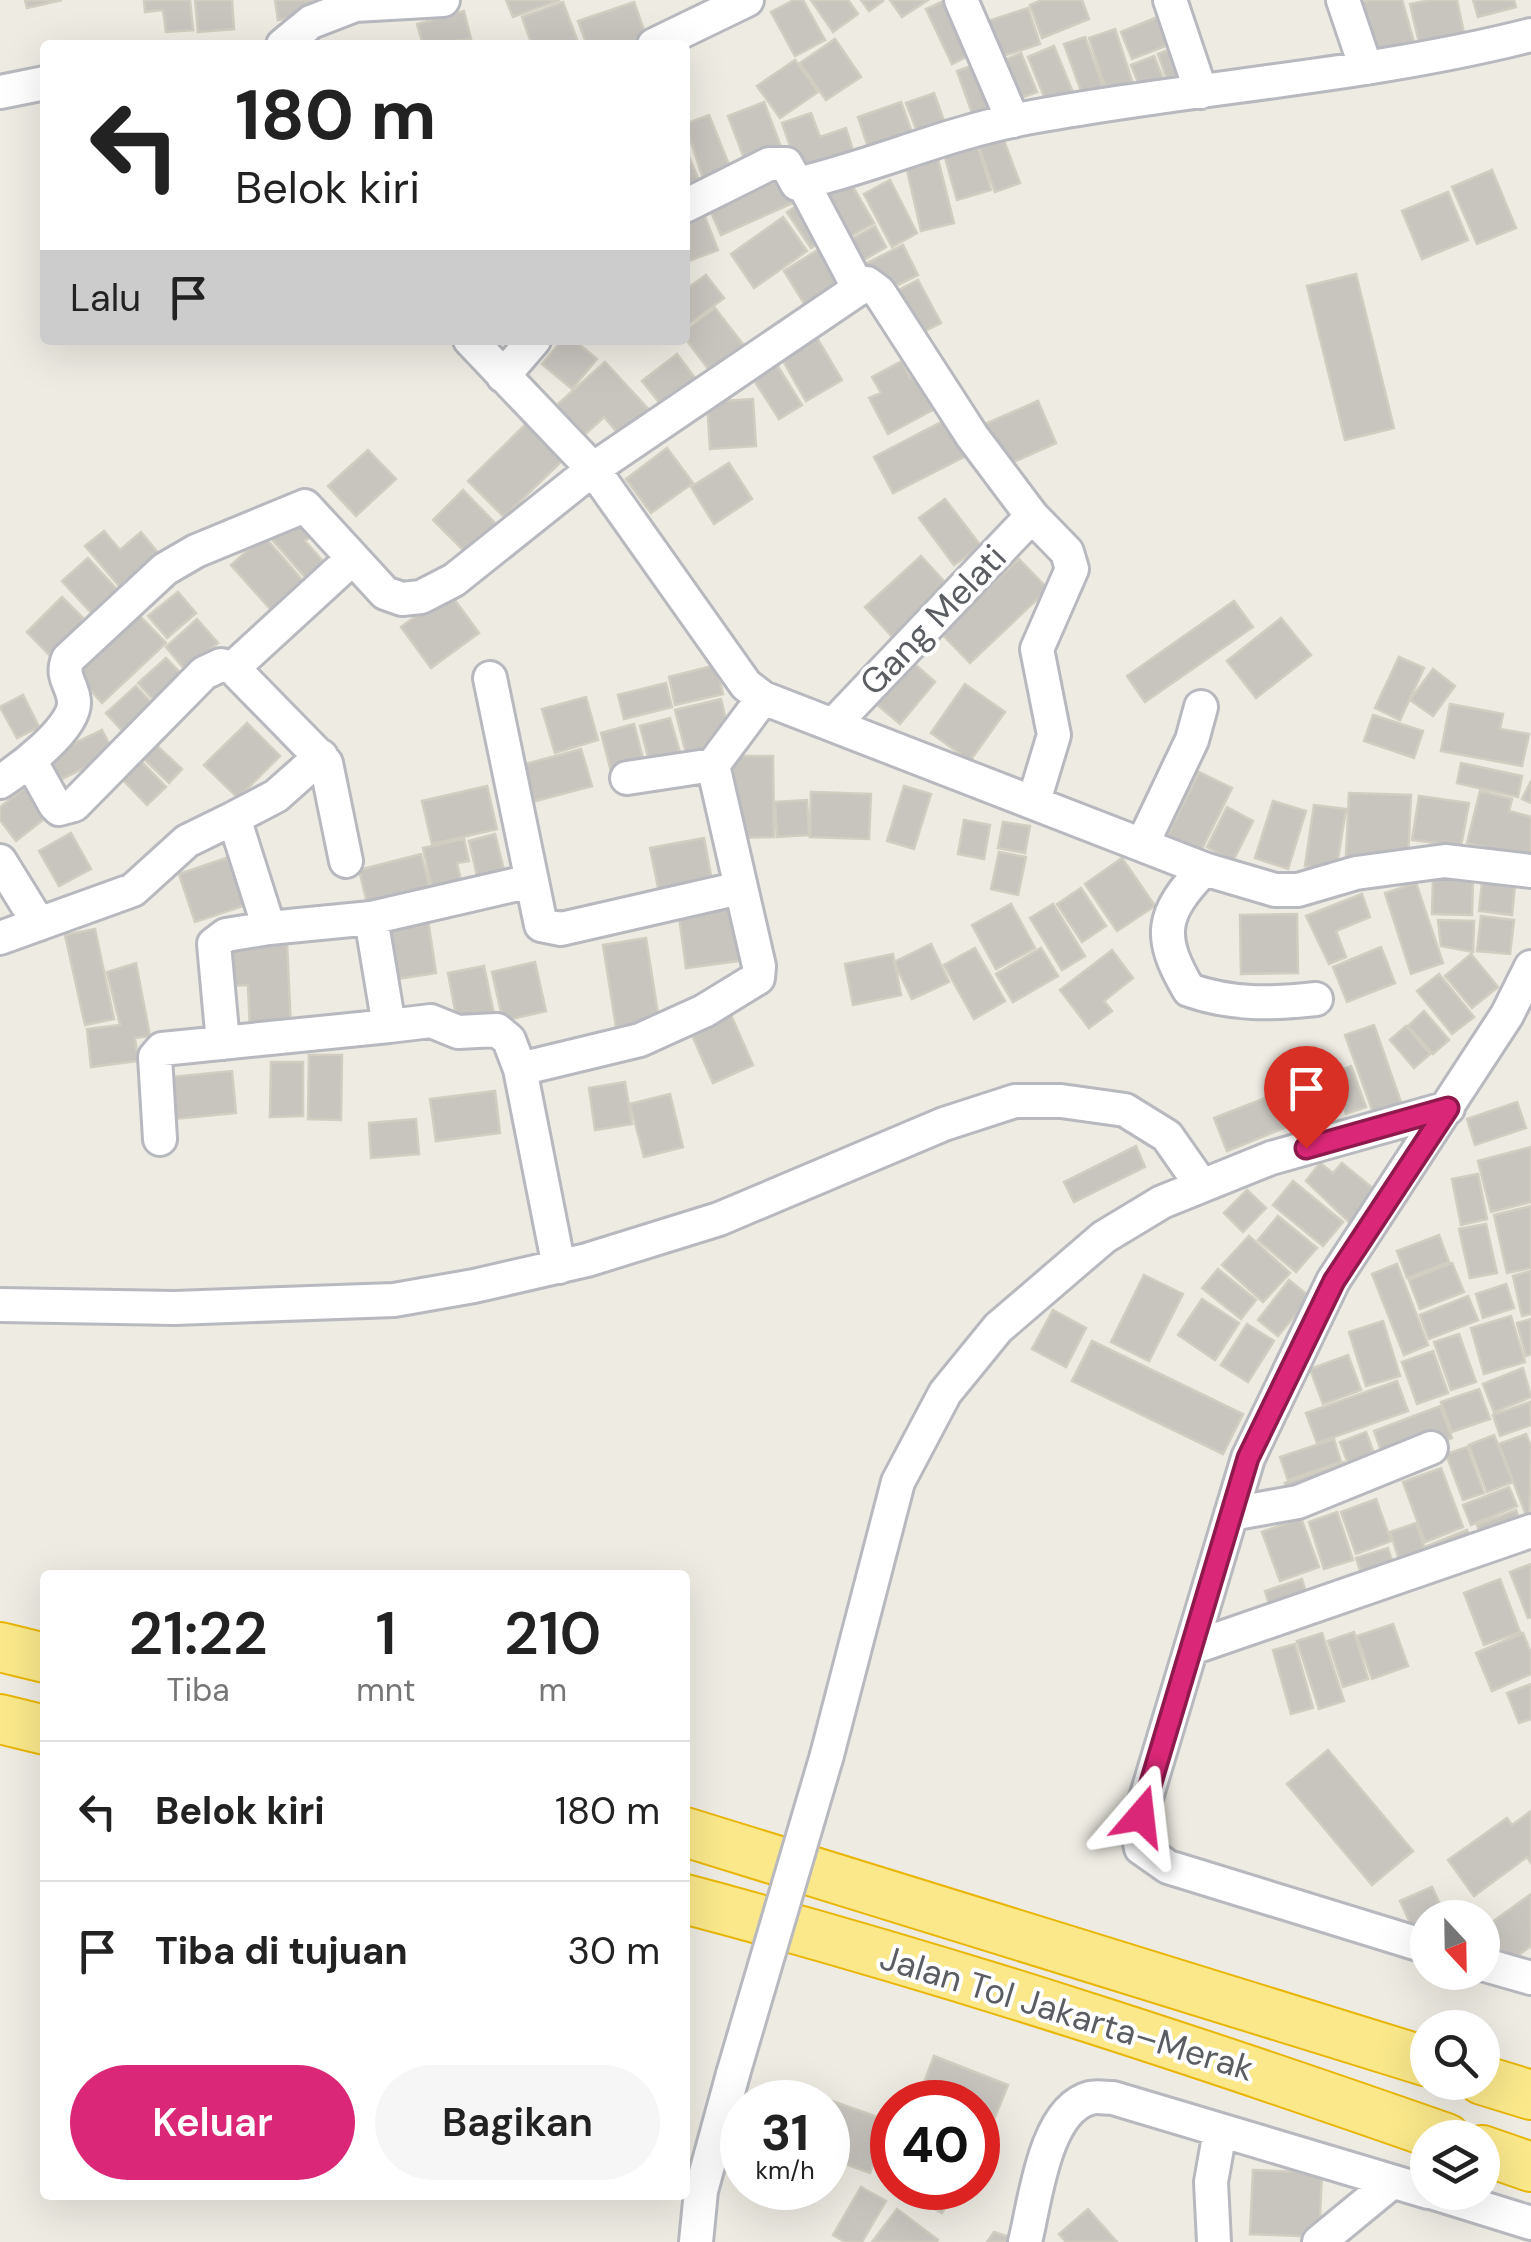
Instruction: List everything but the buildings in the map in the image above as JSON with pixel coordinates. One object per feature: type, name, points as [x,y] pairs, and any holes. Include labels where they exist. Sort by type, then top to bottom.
[{"type":"highway","points":[[0,1647],[40,1657]]},
{"type":"highway","points":[[0,1718],[40,1729]]},
{"type":"highway","name":"Jalan Tol Jakarta–Merak","points":[[690,1834],[1410,2056]]},
{"type":"highway","name":"Jalan Tol Jakarta–Merak","points":[[690,1900],[802,1930],[1137,2035],[1410,2126]]},
{"type":"highway","points":[[1500,2086],[1531,2095]]},
{"type":"highway","points":[[1500,2156],[1531,2167]]},
{"type":"street","points":[[290,40],[311,22],[344,8],[374,2],[408,5],[443,0]]},
{"type":"street","points":[[664,40],[747,0]]},
{"type":"street","points":[[961,0],[1013,121]]},
{"type":"street","points":[[1170,0],[1200,92]]},
{"type":"street","points":[[1342,0],[1366,68]]},
{"type":"street","points":[[690,204],[769,164],[786,164],[794,182],[802,183],[1013,121],[1366,68],[1531,35]]},
{"type":"street","points":[[0,92],[40,84]]},
{"type":"street","points":[[802,183],[859,289]]},
{"type":"street","points":[[0,782],[31,762],[73,708],[63,675],[68,659],[165,569],[305,506],[385,593],[402,599],[421,597],[454,580],[593,469],[867,283],[879,292],[972,436],[1032,516],[1066,552],[1072,570],[1038,649],[1054,735],[1034,801]]},
{"type":"street","points":[[475,345],[593,469],[746,685],[763,698],[1143,842],[1204,869],[1275,890],[1298,890],[1356,873],[1445,861],[1531,871]]},
{"type":"street","points":[[503,376],[530,345]]},
{"type":"street","name":"Gang Melati","points":[[834,724],[1032,516]]},
{"type":"street","points":[[234,668],[353,558]]},
{"type":"street","points":[[31,762],[54,806],[59,809],[74,805],[204,673],[222,665],[234,668],[321,756],[331,774],[346,861]]},
{"type":"street","points":[[490,678],[538,918],[547,930],[740,888]]},
{"type":"street","points":[[627,778],[713,765],[763,698]]},
{"type":"street","points":[[1143,842],[1192,740],[1201,708]]},
{"type":"street","points":[[0,938],[133,890],[187,841],[276,796],[321,756]]},
{"type":"street","points":[[520,1069],[640,1040],[704,1011],[758,978],[759,966],[713,765]]},
{"type":"street","points":[[234,818],[269,928]]},
{"type":"street","points":[[0,861],[39,924]]},
{"type":"street","points":[[1204,869],[1178,897],[1166,926],[1170,956],[1189,990],[1218,1000],[1265,1004],[1316,999]]},
{"type":"street","points":[[223,1043],[214,944],[226,935],[371,918],[531,880]]},
{"type":"street","points":[[371,918],[389,1026]]},
{"type":"street","points":[[1410,1943],[1200,1880],[1149,1857],[1141,1848],[1138,1828],[1248,1458],[1334,1281],[1507,1015],[1531,967]]},
{"type":"street","points":[[160,1139],[157,1052],[430,1021],[458,1032],[497,1030],[509,1040],[520,1069],[559,1267]]},
{"type":"street","points":[[0,1305],[175,1308],[394,1300],[559,1267],[719,1219],[944,1124],[1015,1102],[1061,1101],[1125,1110],[1167,1136],[1202,1186]]},
{"type":"street","points":[[696,2242],[701,2191],[827,1754],[898,1482],[946,1393],[998,1328],[1104,1237],[1162,1202],[1271,1158],[1448,1108]]},
{"type":"street","points":[[1231,1514],[1298,1502],[1431,1448]]},
{"type":"street","points":[[1192,1648],[1531,1531]]},
{"type":"street","points":[[1500,1969],[1531,1978]]},
{"type":"street","points":[[1025,2242],[1054,2131],[1066,2112],[1090,2098],[1113,2098],[1410,2187]]},
{"type":"street","points":[[1214,2242],[1212,2182],[1220,2131]]},
{"type":"street","points":[[1319,2242],[1392,2182]]},
{"type":"street","points":[[1490,2210],[1531,2222]]},
{"type":"route","points":[[1141,1816],[1248,1458],[1334,1281],[1448,1108],[1306,1148]]}]
